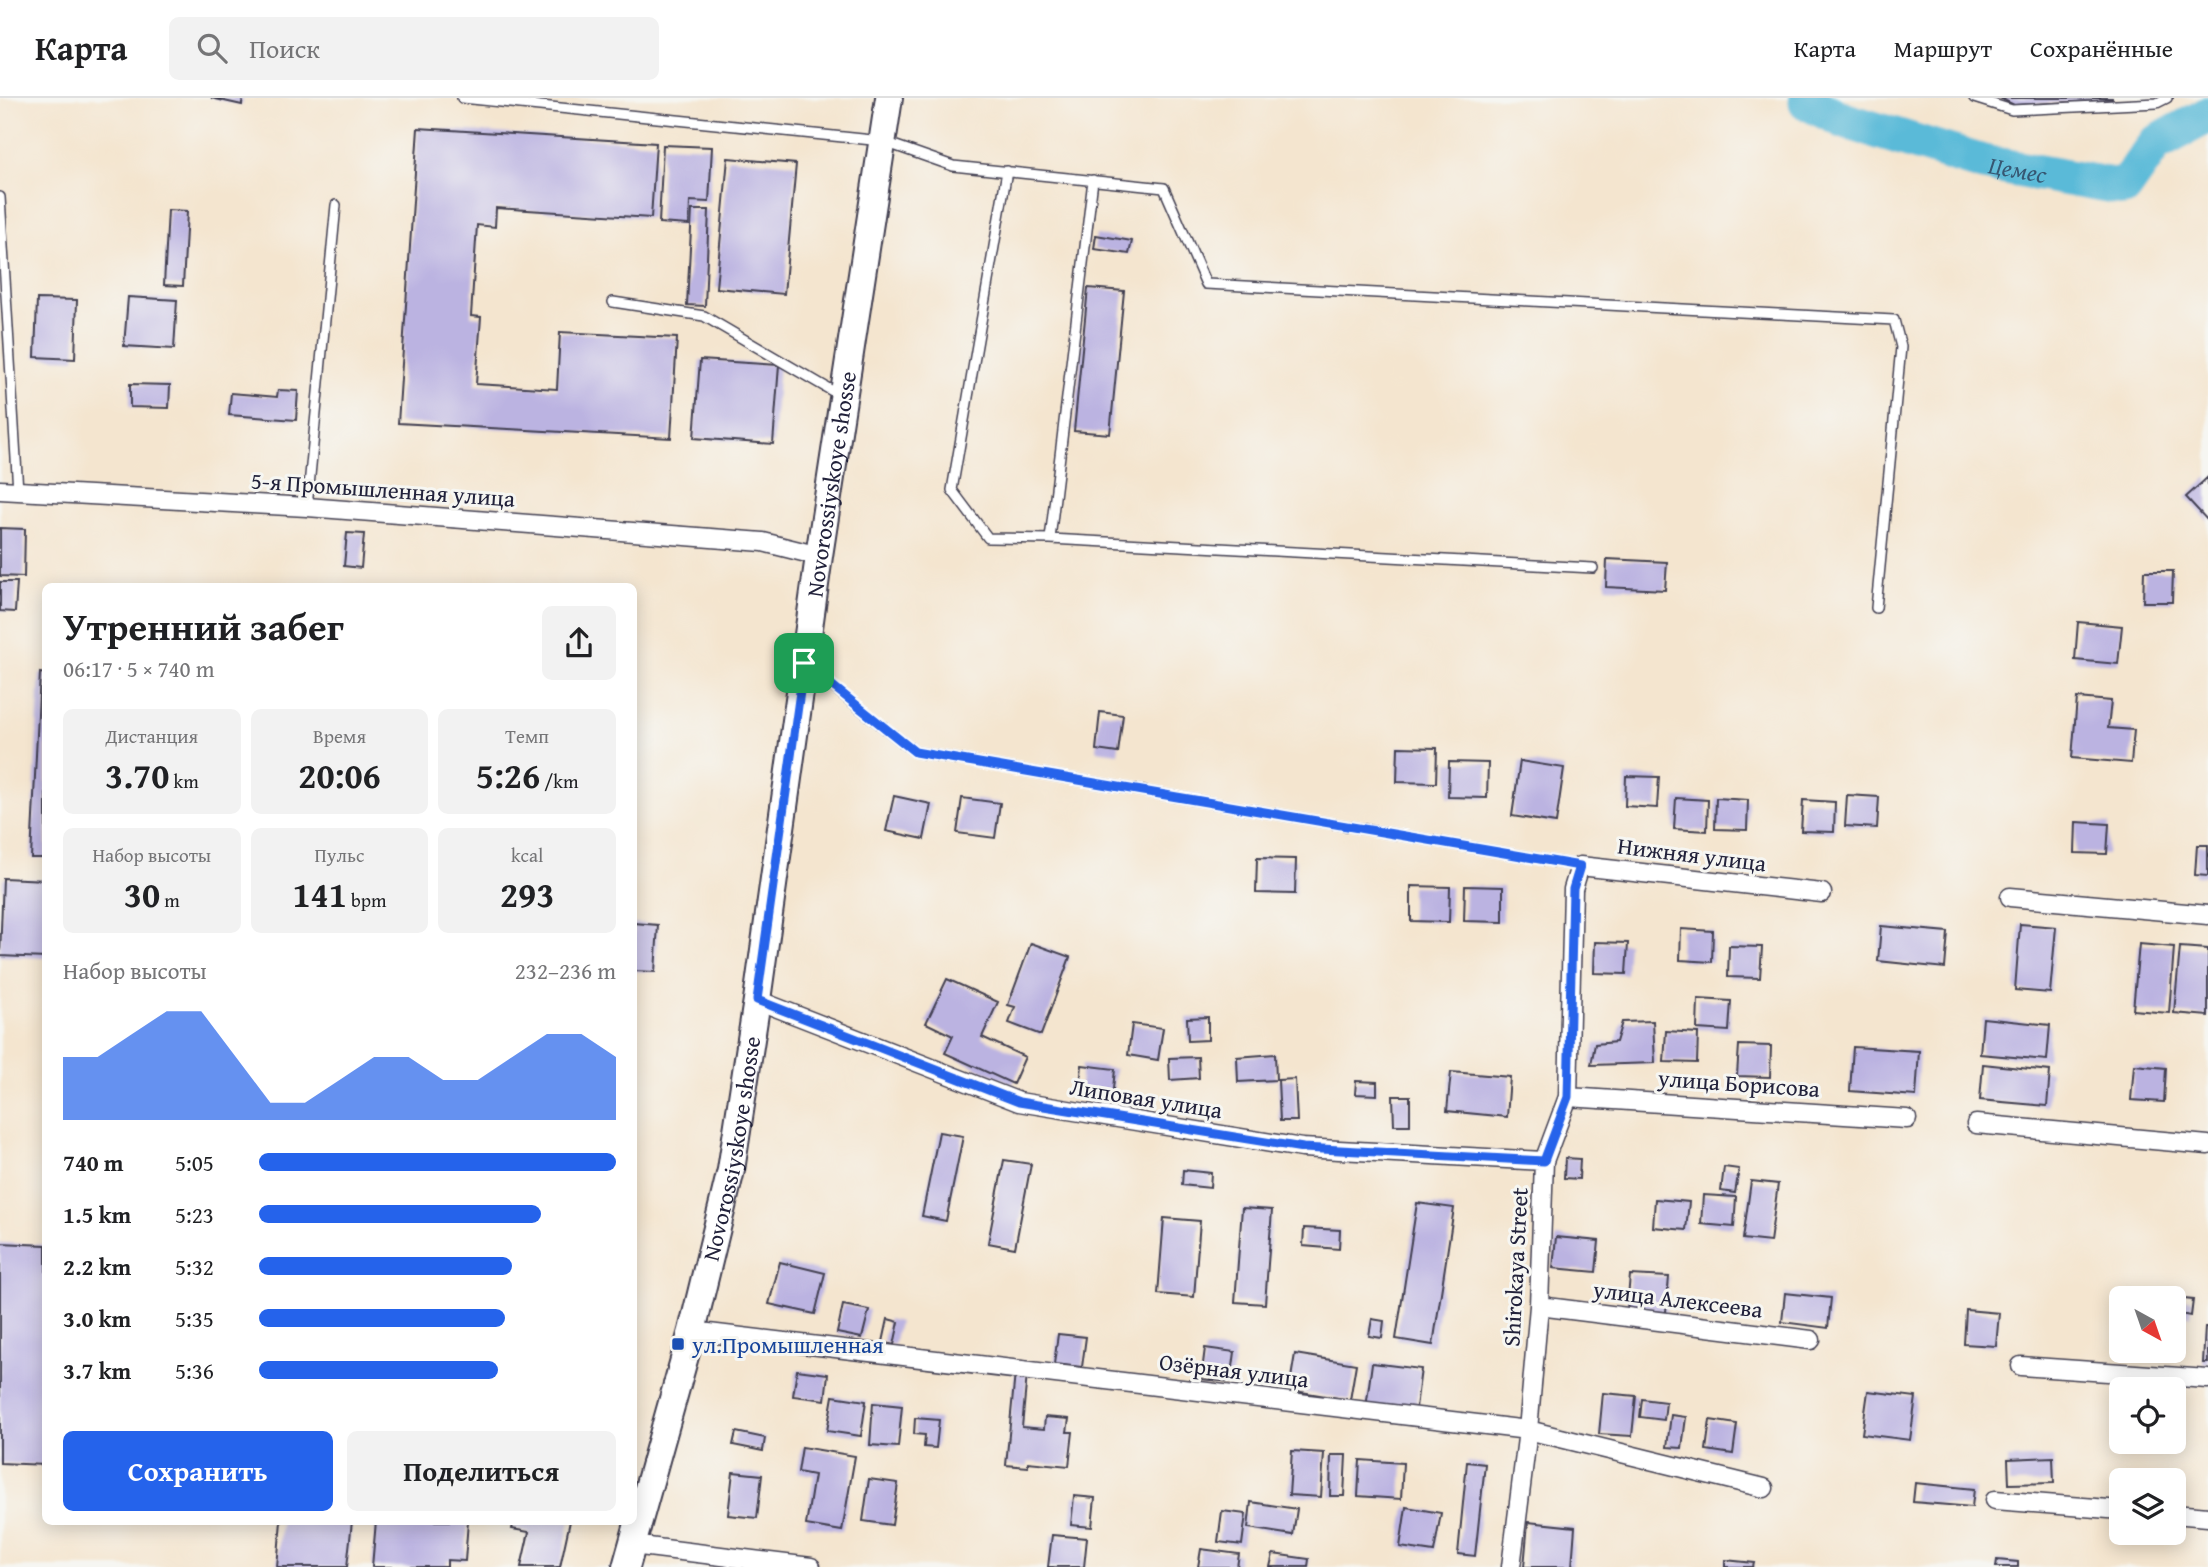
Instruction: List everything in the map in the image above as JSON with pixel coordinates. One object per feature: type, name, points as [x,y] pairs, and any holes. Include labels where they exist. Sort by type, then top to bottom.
[{"type":"main road","name":"Novorossiyskoye shosse","points":[[629,1556],[692,1331],[731,1170],[888,98]]},
{"type":"street","name":"5-я Промышленная улица","points":[[0,490],[307,507],[763,542],[819,556]]},
{"type":"street","name":"Shirokaya Street","points":[[1511,1567],[1528,1430],[1539,1306],[1544,1161],[1568,1097],[1573,889],[1580,866]]},
{"type":"street","name":"Нижняя улица","points":[[1580,866],[1822,894]]},
{"type":"street","points":[[2010,897],[2208,915]]},
{"type":"street","name":"Липовая улица","points":[[757,1000],[1019,1102],[1303,1148],[1544,1161]]},
{"type":"street","name":"улица Борисова","points":[[1568,1097],[1907,1119]]},
{"type":"street","points":[[1976,1124],[2208,1145]]},
{"type":"street","name":"улица Алексеева","points":[[1539,1306],[1811,1340]]},
{"type":"street","name":"Озёрная улица","points":[[692,1331],[1528,1430],[1764,1488]]},
{"type":"street","points":[[2021,1366],[2208,1380]]},
{"type":"street","points":[[1995,1500],[2109,1509]]},
{"type":"street","points":[[2186,1515],[2208,1517]]},
{"type":"street","points":[[629,1556],[811,1567]]},
{"type":"lane","points":[[462,98],[882,141],[953,166],[1164,188],[1206,285],[1894,320],[1901,347],[1876,608]]},
{"type":"lane","points":[[1974,98],[2015,110],[2157,103],[2167,98]]},
{"type":"lane","points":[[1007,171],[952,490],[988,538],[1593,568]]},
{"type":"lane","points":[[1050,539],[1093,180]]},
{"type":"lane","points":[[0,197],[18,491]]},
{"type":"lane","points":[[307,507],[336,205]]},
{"type":"lane","points":[[613,302],[704,316],[843,397]]},
{"type":"lane","points":[[804,663],[915,752],[1580,866]]},
{"type":"building","points":[[211,98],[243,98],[242,105]]},
{"type":"building","points":[[2000,98],[2112,98],[2112,100],[2014,105]]},
{"type":"building","points":[[418,128],[656,143],[651,218],[496,208],[495,227],[477,225],[471,316],[481,317],[476,384],[557,389],[560,332],[677,338],[671,438],[398,423]]},
{"type":"building","points":[[663,145],[712,147],[709,202],[690,201],[689,225],[659,223]]},
{"type":"building","points":[[728,158],[796,164],[784,294],[716,288]]},
{"type":"building","points":[[168,210],[187,211],[183,286],[164,285]]},
{"type":"building","points":[[692,210],[709,210],[705,306],[687,305]]},
{"type":"building","points":[[1096,235],[1132,241],[1129,254],[1094,249]]},
{"type":"building","points":[[1088,288],[1124,291],[1110,434],[1074,431]]},
{"type":"building","points":[[128,297],[177,300],[174,349],[124,346]]},
{"type":"building","points":[[37,299],[77,300],[75,359],[35,357]]},
{"type":"building","points":[[700,360],[779,365],[773,444],[694,438]]},
{"type":"building","points":[[130,384],[170,385],[169,408],[130,407]]},
{"type":"building","points":[[278,390],[298,391],[296,420],[229,415],[231,393],[277,397]]},
{"type":"building","points":[[2208,477],[2208,521],[2186,497]]},
{"type":"building","points":[[0,528],[25,529],[24,577],[0,576]]},
{"type":"building","points":[[347,533],[364,534],[361,568],[344,566]]},
{"type":"building","points":[[1607,559],[1667,562],[1665,590],[1606,587]]},
{"type":"building","points":[[2144,571],[2173,571],[2172,602],[2143,602]]},
{"type":"building","points":[[0,582],[17,582],[15,612],[0,611]]},
{"type":"building","points":[[2078,622],[2122,626],[2118,664],[2075,660]]},
{"type":"building","points":[[40,673],[42,858],[31,858]]},
{"type":"building","points":[[2077,698],[2111,701],[2108,728],[2134,730],[2131,763],[2072,758]]},
{"type":"building","points":[[1100,712],[1123,715],[1118,753],[1096,750]]},
{"type":"building","points":[[1398,747],[1437,748],[1436,783],[1397,782]]},
{"type":"building","points":[[1520,761],[1564,768],[1556,823],[1512,816]]},
{"type":"building","points":[[1449,762],[1488,763],[1487,798],[1448,797]]},
{"type":"building","points":[[1626,776],[1659,777],[1657,808],[1625,806]]},
{"type":"building","points":[[1847,795],[1879,797],[1877,828],[1845,826]]},
{"type":"building","points":[[894,796],[931,804],[924,839],[886,831]]},
{"type":"building","points":[[962,798],[1000,803],[995,838],[957,833]]},
{"type":"building","points":[[1676,798],[1708,800],[1707,831],[1674,829]]},
{"type":"building","points":[[1716,798],[1748,800],[1747,830],[1715,829]]},
{"type":"building","points":[[1803,800],[1835,802],[1834,832],[1801,831]]},
{"type":"building","points":[[2076,822],[2109,824],[2107,854],[2075,853]]},
{"type":"building","points":[[2197,845],[2208,845],[2208,876],[2195,875]]},
{"type":"building","points":[[1257,858],[1296,859],[1295,894],[1256,893]]},
{"type":"building","points":[[3,878],[42,880],[42,958],[0,956]]},
{"type":"building","points":[[1411,886],[1450,887],[1449,922],[1411,921]]},
{"type":"building","points":[[1465,886],[1503,887],[1503,922],[1464,921]]},
{"type":"building","points":[[637,923],[658,925],[655,972],[637,971]]},
{"type":"building","points":[[2020,924],[2056,927],[2050,993],[2015,990]]},
{"type":"building","points":[[1881,926],[1948,932],[1945,968],[1878,961]]},
{"type":"building","points":[[1681,929],[1713,931],[1712,962],[1680,960]]},
{"type":"building","points":[[1595,942],[1628,943],[1626,974],[1594,973]]},
{"type":"building","points":[[1031,943],[1070,957],[1041,1035],[1009,1023],[1015,1007],[1008,1005]]},
{"type":"building","points":[[2139,944],[2174,947],[2169,1013],[2133,1010]]},
{"type":"building","points":[[1729,946],[1762,947],[1760,978],[1728,977]]},
{"type":"building","points":[[2180,947],[2208,949],[2208,1016],[2174,1013]]},
{"type":"building","points":[[947,979],[998,1002],[982,1037],[1025,1057],[1013,1084],[945,1053],[953,1036],[926,1023]]},
{"type":"building","points":[[1698,999],[1731,1001],[1729,1031],[1697,1029]]},
{"type":"building","points":[[1208,1017],[1208,1040],[1188,1041],[1187,1018]]},
{"type":"building","points":[[1983,1018],[2050,1025],[2047,1060],[1980,1054]]},
{"type":"building","points":[[1653,1021],[1655,1063],[1591,1065],[1595,1044],[1616,1042],[1622,1022]]},
{"type":"building","points":[[1132,1024],[1163,1028],[1158,1060],[1128,1055]]},
{"type":"building","points":[[1666,1031],[1698,1033],[1697,1063],[1664,1062]]},
{"type":"building","points":[[1739,1045],[1771,1046],[1770,1077],[1737,1076]]},
{"type":"building","points":[[1853,1047],[1919,1051],[1916,1096],[1850,1091]]},
{"type":"building","points":[[1275,1054],[1276,1080],[1238,1082],[1237,1057]]},
{"type":"building","points":[[1198,1057],[1199,1078],[1170,1080],[1169,1058]]},
{"type":"building","points":[[1983,1064],[2050,1071],[2047,1106],[1980,1100]]},
{"type":"building","points":[[1082,1065],[1115,1069],[1112,1099],[1079,1095]]},
{"type":"building","points":[[2134,1065],[2166,1068],[2164,1102],[2131,1100]]},
{"type":"building","points":[[1451,1072],[1510,1077],[1507,1117],[1447,1111]]},
{"type":"building","points":[[1295,1079],[1297,1121],[1280,1121],[1278,1080]]},
{"type":"building","points":[[1356,1081],[1377,1082],[1377,1095],[1355,1094]]},
{"type":"building","points":[[1393,1096],[1410,1096],[1410,1125],[1394,1125]]},
{"type":"building","points":[[939,1132],[963,1136],[946,1221],[922,1216]]},
{"type":"building","points":[[1565,1158],[1580,1159],[1579,1179],[1564,1178]]},
{"type":"building","points":[[1004,1160],[1031,1164],[1015,1248],[988,1243]]},
{"type":"building","points":[[1724,1167],[1739,1169],[1735,1193],[1721,1191]]},
{"type":"building","points":[[1183,1170],[1211,1173],[1210,1188],[1182,1185]]},
{"type":"building","points":[[1751,1181],[1778,1184],[1770,1242],[1743,1239]]},
{"type":"building","points":[[1703,1195],[1736,1197],[1734,1227],[1701,1224]]},
{"type":"building","points":[[1655,1199],[1689,1202],[1686,1230],[1653,1227]]},
{"type":"building","points":[[1417,1203],[1454,1208],[1433,1345],[1396,1339]]},
{"type":"building","points":[[1242,1208],[1272,1210],[1265,1304],[1235,1302]]},
{"type":"building","points":[[1164,1218],[1200,1221],[1194,1297],[1158,1294]]},
{"type":"building","points":[[1304,1228],[1340,1230],[1339,1249],[1303,1246]]},
{"type":"building","points":[[1556,1237],[1599,1241],[1596,1272],[1553,1268]]},
{"type":"building","points":[[0,1243],[42,1245],[42,1465],[0,1463]]},
{"type":"building","points":[[780,1262],[825,1273],[815,1314],[769,1304]]},
{"type":"building","points":[[1630,1275],[1669,1277],[1666,1312],[1627,1310]]},
{"type":"building","points":[[1785,1293],[1831,1298],[1828,1328],[1782,1322]]},
{"type":"building","points":[[2186,1299],[2193,1300],[2191,1316],[2186,1315]]},
{"type":"building","points":[[843,1305],[869,1310],[862,1338],[837,1333]]},
{"type":"building","points":[[1966,1310],[1999,1313],[1996,1346],[1964,1344]]},
{"type":"building","points":[[888,1319],[899,1322],[894,1345],[883,1342]]},
{"type":"building","points":[[1372,1319],[1384,1321],[1382,1338],[1369,1336]]},
{"type":"building","points":[[2205,1327],[2208,1327],[2208,1363],[2203,1363]]},
{"type":"building","points":[[1058,1334],[1086,1337],[1082,1367],[1054,1364]]},
{"type":"building","points":[[1205,1348],[1235,1352],[1231,1382],[1201,1379]]},
{"type":"building","points":[[1295,1354],[1356,1364],[1350,1400],[1289,1390]]},
{"type":"building","points":[[1372,1363],[1421,1369],[1415,1415],[1366,1408]]},
{"type":"building","points":[[797,1370],[828,1374],[825,1400],[793,1396]]},
{"type":"building","points":[[1015,1373],[1027,1374],[1022,1427],[1044,1429],[1045,1417],[1069,1419],[1067,1432],[1073,1432],[1069,1466],[1028,1462],[1028,1467],[1006,1465]]},
{"type":"building","points":[[1868,1391],[1916,1397],[1910,1440],[1862,1434]]},
{"type":"building","points":[[1603,1393],[1636,1396],[1632,1436],[1599,1434]]},
{"type":"building","points":[[833,1396],[866,1401],[861,1436],[827,1431]]},
{"type":"building","points":[[1642,1399],[1666,1402],[1664,1420],[1640,1417]]},
{"type":"building","points":[[873,1403],[902,1406],[898,1447],[870,1445]]},
{"type":"building","points":[[1671,1415],[1686,1417],[1682,1448],[1667,1447]]},
{"type":"building","points":[[915,1418],[939,1420],[936,1448],[924,1447],[925,1435],[914,1434]]},
{"type":"building","points":[[1710,1420],[1737,1424],[1733,1454],[1706,1450]]},
{"type":"building","points":[[736,1432],[765,1438],[763,1451],[733,1445]]},
{"type":"building","points":[[802,1447],[855,1456],[842,1531],[806,1525],[814,1475],[798,1472]]},
{"type":"building","points":[[1292,1451],[1324,1453],[1321,1497],[1289,1495]]},
{"type":"building","points":[[1331,1455],[1346,1455],[1344,1496],[1330,1496]]},
{"type":"building","points":[[2053,1457],[2054,1483],[2009,1484],[2008,1459]]},
{"type":"building","points":[[1360,1460],[1403,1463],[1401,1499],[1358,1496]]},
{"type":"building","points":[[1467,1462],[1485,1464],[1475,1556],[1458,1554]]},
{"type":"building","points":[[733,1472],[762,1475],[757,1518],[728,1515]]},
{"type":"building","points":[[869,1479],[898,1483],[892,1525],[863,1521]]},
{"type":"building","points":[[1915,1483],[1974,1489],[1972,1507],[1913,1502]]},
{"type":"building","points":[[1074,1496],[1095,1498],[1092,1527],[1071,1525]]},
{"type":"building","points":[[1251,1502],[1297,1509],[1293,1535],[1248,1528]]},
{"type":"building","points":[[1406,1507],[1441,1513],[1434,1552],[1400,1547]]},
{"type":"building","points":[[1222,1511],[1246,1514],[1242,1545],[1218,1542]]},
{"type":"building","points":[[1528,1522],[1575,1527],[1572,1567],[1524,1567]]},
{"type":"building","points":[[281,1525],[352,1525],[347,1567],[277,1567]]},
{"type":"building","points":[[376,1525],[468,1525],[465,1561],[447,1560],[447,1567],[372,1567]]},
{"type":"building","points":[[513,1525],[569,1525],[560,1567],[521,1567],[529,1532],[512,1529]]},
{"type":"building","points":[[1052,1535],[1087,1538],[1084,1567],[1048,1567]]},
{"type":"building","points":[[1201,1549],[1239,1554],[1237,1567],[1198,1567]]},
{"type":"building","points":[[1273,1554],[1309,1559],[1308,1567],[1270,1567]]},
{"type":"building","points":[[1725,1560],[1754,1563],[1753,1567],[1725,1567]]},
{"type":"building","points":[[1997,1560],[2018,1562],[2018,1567],[1996,1567]]},
{"type":"waterway","name":"Цемес","points":[[1807,102],[1843,120],[1983,163],[2124,188],[2155,144],[2208,115]]},
{"type":"place","name":"ул.Промышленная","points":[[678,1344]]},
{"type":"route","points":[[804,663],[915,752],[1580,866],[1573,889],[1568,1097],[1544,1161],[1303,1148],[1019,1102],[757,1000],[804,663]]}]
